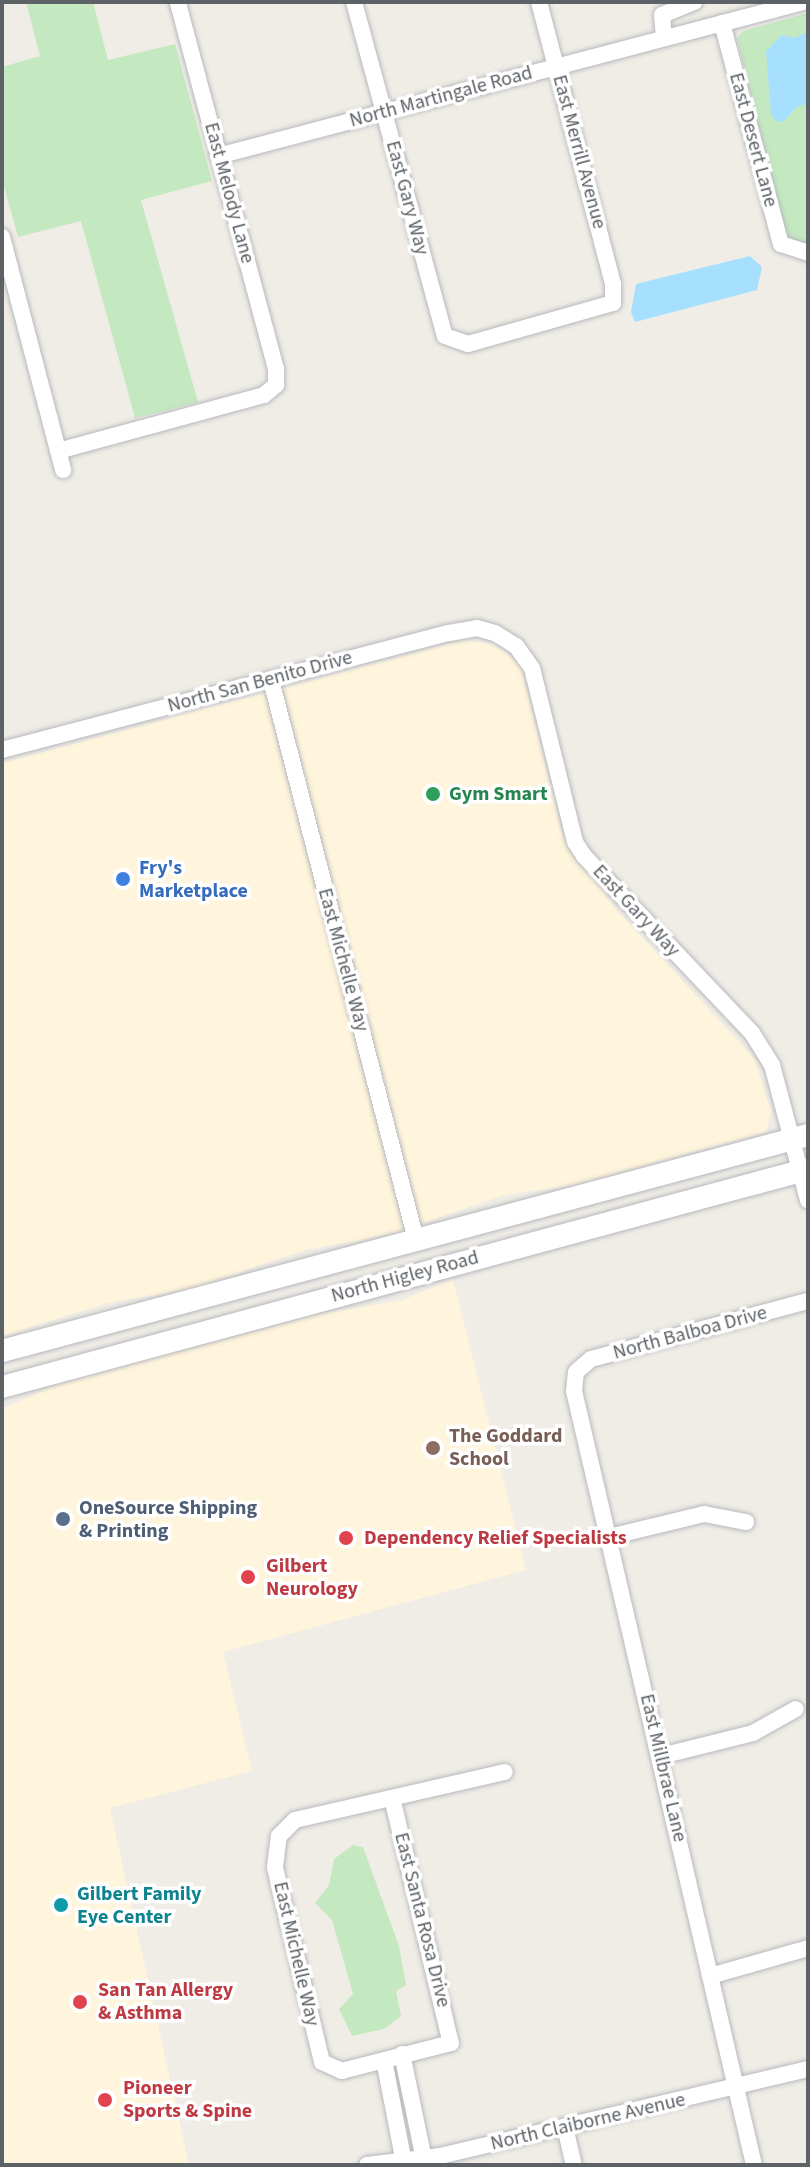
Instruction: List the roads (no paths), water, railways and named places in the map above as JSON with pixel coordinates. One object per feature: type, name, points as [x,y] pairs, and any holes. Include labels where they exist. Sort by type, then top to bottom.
[{"type":"main road","name":"North Higley Road","points":[[9,1349],[416,1240],[801,1154]]},
{"type":"main road","name":"North Higley Road","points":[[2,1387],[424,1271],[801,1154]]},
{"type":"main road","points":[[416,1240],[424,1271]]},
{"type":"main road","points":[[9,1349],[26,1380]]},
{"type":"street","name":"East Melody Lane","points":[[58,451],[264,395],[276,385],[276,369],[178,2]]},
{"type":"street","name":"East Gary Way","points":[[354,2],[445,336],[455,341]]},
{"type":"street","name":"East Merrill Avenue","points":[[455,341],[468,344],[613,303],[613,284],[539,2]]},
{"type":"street","points":[[664,38],[662,15],[694,2]]},
{"type":"street","name":"North Martingale Road","points":[[218,156],[803,2]]},
{"type":"street","name":"East Desert Lane","points":[[722,23],[781,244],[800,252]]},
{"type":"street","points":[[2,237],[63,470]]},
{"type":"street","name":"North San Benito Drive","points":[[2,750],[477,628],[516,646]]},
{"type":"street","name":"East Gary Way","points":[[516,646],[532,668],[575,842],[761,1045],[772,1065],[801,1154]]},
{"type":"street","name":"East Michelle Way","points":[[271,680],[416,1240]]},
{"type":"street","points":[[801,1154],[808,1200]]},
{"type":"street","name":"North Balboa Drive","points":[[576,1372],[591,1359],[808,1301]]},
{"type":"street","name":"East Millbrae Lane","points":[[576,1372],[574,1391],[754,2165]]},
{"type":"street","points":[[609,1537],[704,1514],[746,1522]]},
{"type":"street","points":[[661,1756],[753,1733],[796,1709]]},
{"type":"street","points":[[392,1798],[505,1772]]},
{"type":"street","name":"East Michelle Way","points":[[384,2060],[342,2071],[331,2069],[322,2062],[275,1867],[279,1836],[295,1820],[392,1798]]},
{"type":"street","name":"East Santa Rosa Drive","points":[[392,1798],[451,2043],[402,2054]]},
{"type":"street","points":[[710,1976],[808,1948]]},
{"type":"street","points":[[404,2163],[384,2060],[402,2054],[424,2159]]},
{"type":"street","name":"North Claiborne Avenue","points":[[367,2165],[424,2159],[808,2069]]},
{"type":"street","points":[[565,2127],[574,2165]]},
{"type":"water","points":[[808,32],[808,104],[798,106],[783,122],[776,121],[771,115],[766,51],[782,35],[794,38]]},
{"type":"water","points":[[750,256],[762,267],[757,290],[635,322],[631,312],[636,284]]},
{"type":"place","name":"Gym Smart","points":[[433,794]]},
{"type":"place","name":"Fry's Marketplace","points":[[123,879]]},
{"type":"place","name":"The Goddard School","points":[[433,1448]]},
{"type":"place","name":"OneSource Shipping & Printing","points":[[63,1519]]},
{"type":"place","name":"Dependency Relief Specialists","points":[[346,1538]]},
{"type":"place","name":"Gilbert Neurology","points":[[248,1577]]},
{"type":"place","name":"Gilbert Family Eye Center","points":[[61,1905]]},
{"type":"place","name":"San Tan Allergy & Asthma","points":[[80,2002]]},
{"type":"place","name":"Pioneer Sports & Spine","points":[[105,2100]]}]
